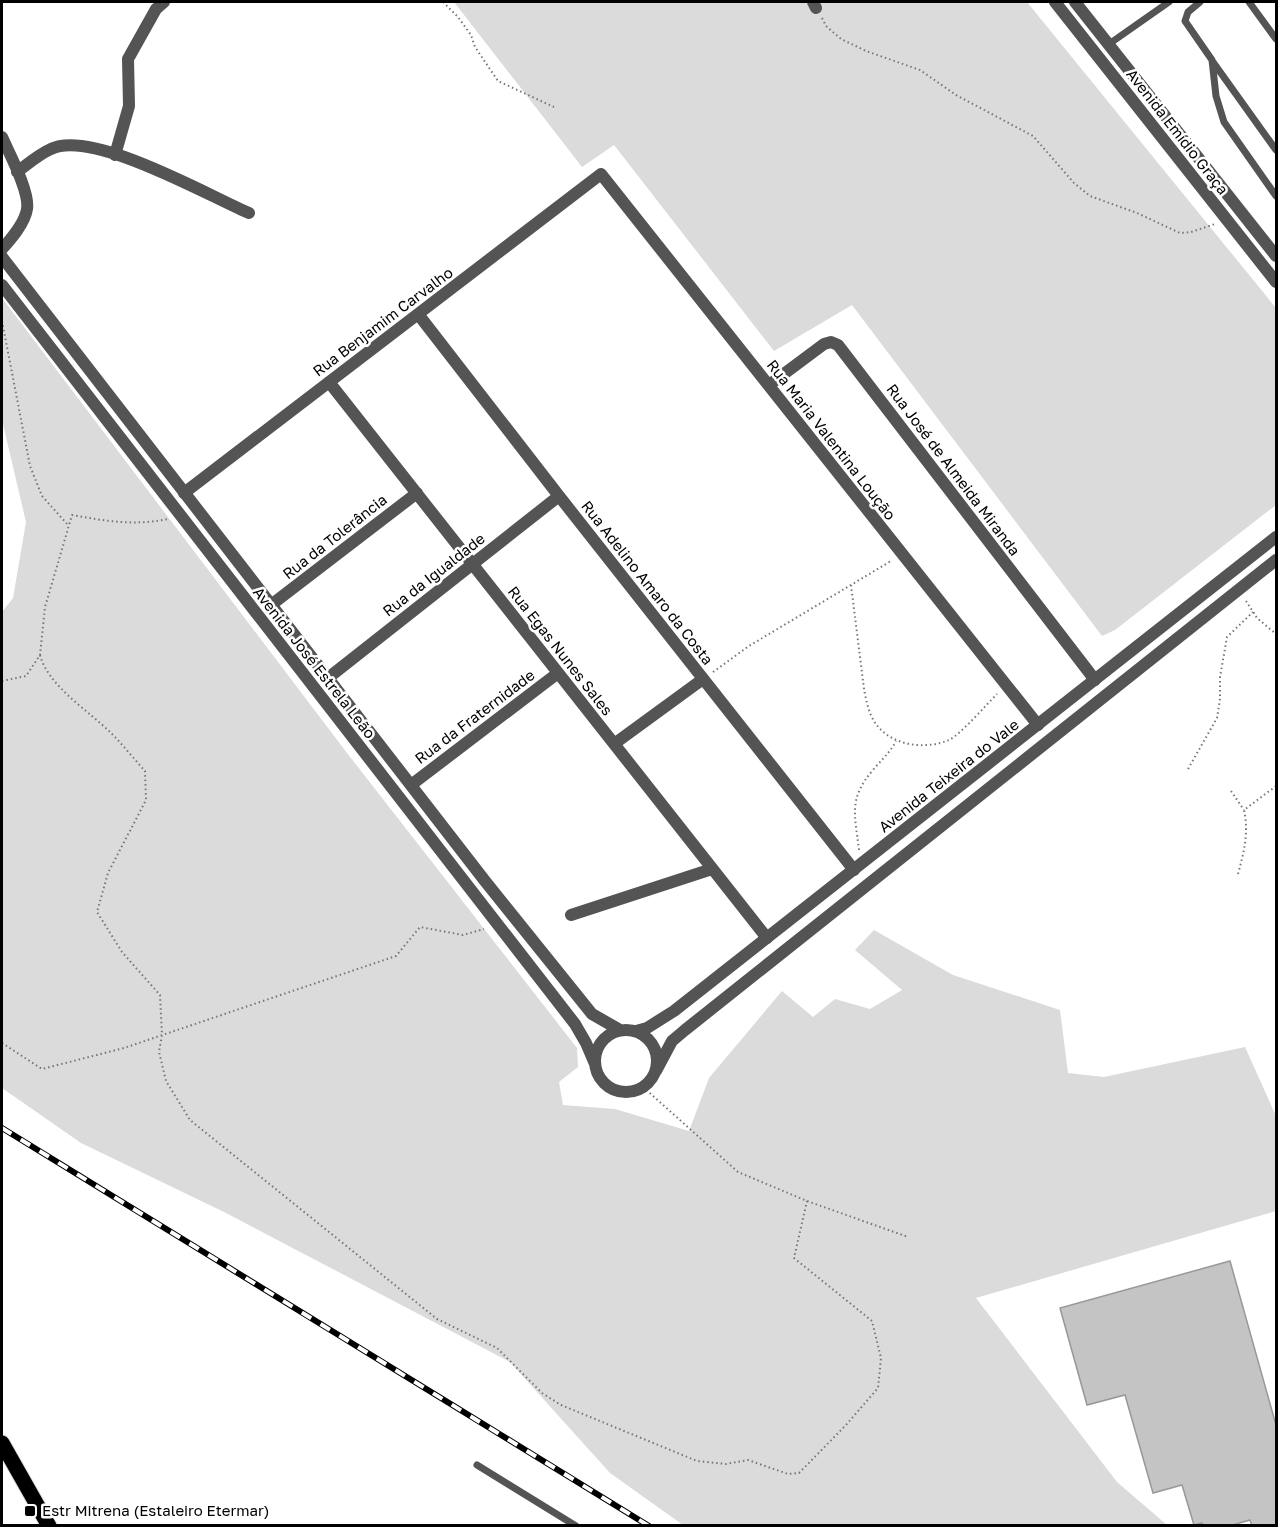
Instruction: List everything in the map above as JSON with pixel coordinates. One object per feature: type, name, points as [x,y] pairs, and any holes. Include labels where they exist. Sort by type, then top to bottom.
[{"type":"main road","points":[[2,1443],[49,1526]]},
{"type":"street","points":[[115,155],[129,106],[128,59],[156,9],[164,2]]},
{"type":"street","name":"Avenida Emídio Graça","points":[[1055,2],[1276,282]]},
{"type":"street","name":"Avenida Emídio Graça","points":[[1075,2],[1276,256]]},
{"type":"street","points":[[2,136],[24,186],[27,208],[15,236],[2,249]]},
{"type":"street","points":[[17,172],[52,148],[79,144],[138,161],[249,213]]},
{"type":"street","name":"Rua Benjamim Carvalho","points":[[184,493],[601,174]]},
{"type":"street","name":"Rua Maria Valentina Loução","points":[[601,174],[1038,725]]},
{"type":"street","name":"Avenida José Estrela Leão","points":[[2,257],[411,785],[592,1014]]},
{"type":"street","name":"Avenida José Estrela Leão","points":[[2,285],[575,1024],[595,1064]]},
{"type":"street","name":"Rua Adelino Amaro da Costa","points":[[418,314],[703,679],[857,867]]},
{"type":"street","name":"Rua José de Almeida Miranda","points":[[769,385],[824,344],[831,342],[838,345],[1095,680]]},
{"type":"street","name":"Rua Egas Nunes Sales","points":[[329,382],[767,938]]},
{"type":"street","name":"Rua da Tolerância","points":[[271,605],[417,493]]},
{"type":"street","name":"Rua da Igualdade","points":[[328,678],[559,496]]},
{"type":"street","name":"Avenida Teixeira do Vale","points":[[592,1014],[620,1030],[636,1031],[647,1028],[674,1011],[1276,537]]},
{"type":"street","points":[[620,1030],[604,1038],[598,1046],[595,1064],[597,1074],[612,1089],[622,1092],[633,1091],[643,1087],[651,1080],[672,1041],[685,1029],[1276,560]]},
{"type":"street","name":"Rua da Fraternidade","points":[[411,785],[558,673]]},
{"type":"street","points":[[614,744],[703,679]]},
{"type":"street","points":[[571,915],[712,869]]},
{"type":"street","points":[[636,1031],[645,1036],[656,1051],[656,1071]]},
{"type":"lane","points":[[1109,44],[1167,2]]},
{"type":"lane","points":[[1200,2],[1188,12],[1185,21],[1276,150]]},
{"type":"lane","points":[[1249,2],[1276,39]]},
{"type":"lane","points":[[1212,60],[1216,96],[1224,122],[1276,196]]},
{"type":"lane","points":[[477,1465],[576,1526]]},
{"type":"path","points":[[443,2],[471,34],[475,47],[498,81],[554,107]]},
{"type":"path","points":[[815,5],[826,26],[841,39],[866,51],[920,70],[956,95],[1033,136],[1074,183],[1090,196],[1137,213],[1180,233],[1203,229],[1226,218]]},
{"type":"path","points":[[2,321],[30,466],[42,496],[68,525]]},
{"type":"path","points":[[181,516],[147,524],[114,523],[72,515],[45,607],[40,655],[42,666],[54,682],[112,734],[145,771],[146,800],[108,873],[97,912],[122,952],[160,995],[162,1035],[159,1052],[166,1081],[190,1120],[437,1319],[497,1348],[542,1393],[561,1405],[697,1461],[726,1464],[748,1460],[788,1474],[799,1473],[878,1388],[880,1358],[872,1321],[794,1258],[807,1201]]},
{"type":"path","points":[[703,679],[749,646],[902,554]]},
{"type":"path","points":[[852,585],[867,703],[875,724],[896,741],[908,745],[926,745],[950,740],[1006,685]]},
{"type":"path","points":[[1240,589],[1257,618],[1276,633]]},
{"type":"path","points":[[1188,769],[1217,718],[1220,677],[1227,637],[1253,612]]},
{"type":"path","points":[[2,681],[26,676],[40,655]]},
{"type":"path","points":[[857,867],[853,806],[864,780],[891,751],[896,741]]},
{"type":"path","points":[[1244,810],[1276,786]]},
{"type":"path","points":[[1231,791],[1244,810],[1247,824],[1246,840],[1238,874]]},
{"type":"path","points":[[2,1043],[42,1069],[124,1048],[396,956],[420,927],[463,935],[498,925]]},
{"type":"path","points":[[643,1087],[738,1172],[807,1201],[908,1237]]},
{"type":"shaded area","points":[[454,2],[1027,2],[1276,308],[1276,505],[1115,630],[1102,636],[852,305],[774,351],[614,145],[582,167]]},
{"type":"shaded area","points":[[2,298],[347,753],[577,1048],[578,1067],[559,1082],[563,1105],[615,1109],[689,1131],[709,1078],[782,991],[813,1017],[835,999],[870,1009],[902,990],[855,950],[874,930],[953,975],[1060,1010],[1068,1073],[1104,1077],[1245,1047],[1276,1116],[1276,1211],[976,1298],[1117,1482],[1167,1525],[683,1525],[610,1473],[510,1362],[224,1212],[81,1143],[2,1088],[2,612],[13,598],[26,522],[2,420]]},
{"type":"building","points":[[1230,1261],[1276,1425],[1276,1526],[1252,1526],[1250,1520],[1229,1526],[1203,1526],[1202,1523],[1194,1525],[1182,1485],[1153,1493],[1125,1395],[1087,1405],[1060,1308]]},
{"type":"railway","points":[[2,1128],[649,1526]]},
{"type":"place","name":"Estr Mitrena (Estaleiro Etermar)","points":[[30,1511]]}]
